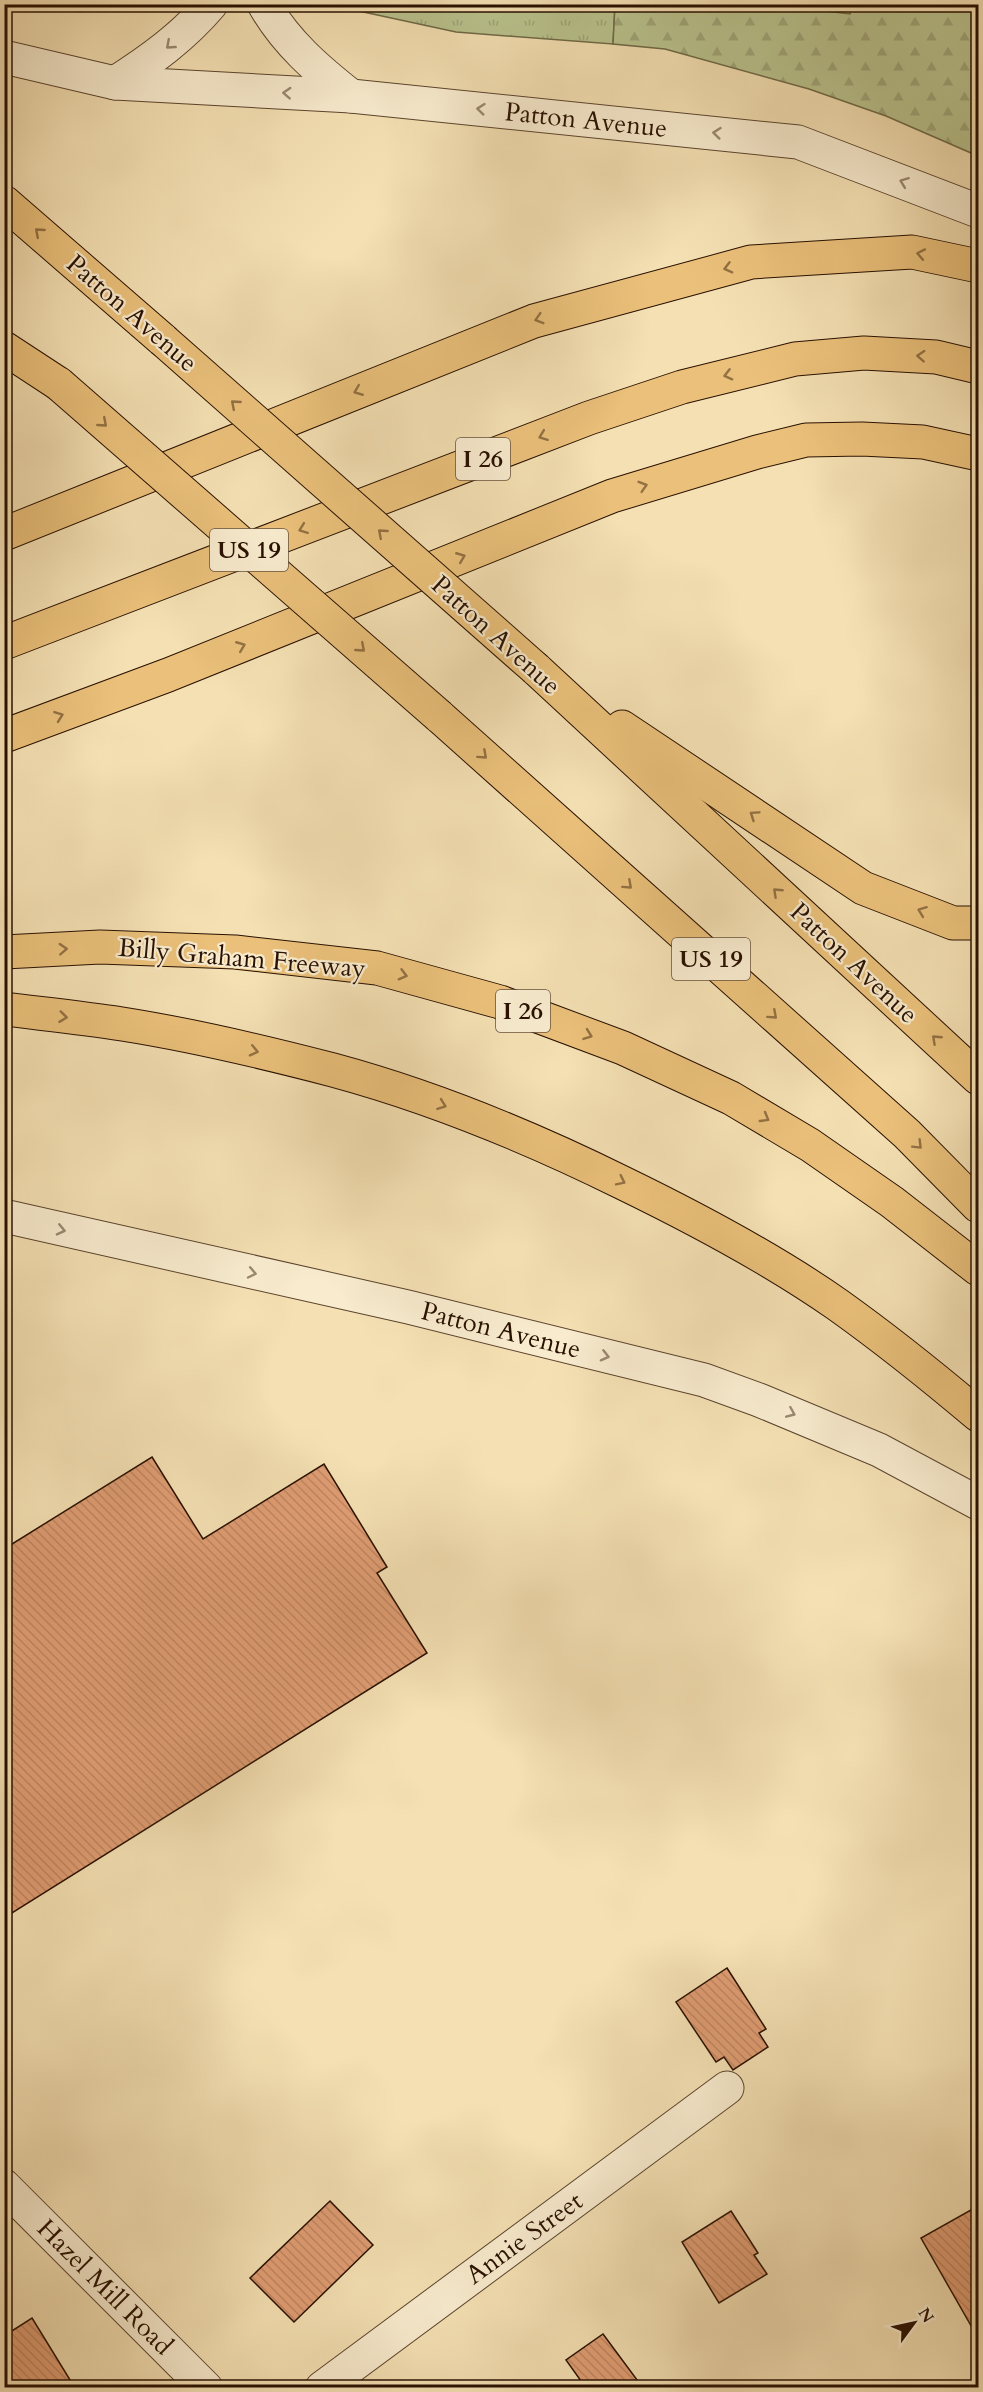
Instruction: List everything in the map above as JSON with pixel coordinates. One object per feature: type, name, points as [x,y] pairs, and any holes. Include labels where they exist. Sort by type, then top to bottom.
[{"type":"main road","name":"Patton Avenue","points":[[4,202],[536,669],[978,1078]]},
{"type":"main road","points":[[4,534],[534,321],[752,262],[912,252],[978,266]]},
{"type":"main road","name":"US 19","points":[[4,338],[439,716],[898,1126],[978,1206]]},
{"type":"main road","points":[[4,348],[59,384]]},
{"type":"main road","name":"I 26","points":[[4,643],[589,418],[682,387],[795,359],[864,353],[936,357],[978,367]]},
{"type":"main road","points":[[4,736],[168,675],[612,495],[757,452],[806,440],[862,439],[923,442],[978,454]]},
{"type":"main road","points":[[536,669],[863,888],[953,922],[978,923]]},
{"type":"main road","name":"Billy Graham Freeway","points":[[4,952],[100,946],[236,952],[376,968],[500,1002],[623,1048],[731,1098],[810,1144],[892,1202],[978,1269]]},
{"type":"main road","points":[[4,1009],[123,1024],[254,1051],[334,1070],[413,1094],[496,1125],[577,1160],[658,1199],[755,1252],[838,1305],[978,1415]]},
{"type":"street","points":[[115,83],[162,52],[195,23],[211,4]]},
{"type":"street","points":[[264,4],[285,36],[319,71],[351,96]]},
{"type":"street","name":"Patton Avenue","points":[[4,57],[115,83],[351,96],[798,142],[978,211]]},
{"type":"street","name":"Patton Avenue","points":[[4,1216],[408,1307],[704,1380],[759,1400],[879,1450],[978,1503]]},
{"type":"street","name":"Annie Street","points":[[322,2388],[727,2088]]},
{"type":"street","name":"Hazel Mill Road","points":[[4,2186],[206,2388]]},
{"type":"green space","points":[[128,4],[105,10],[83,11],[61,10],[38,5]]},
{"type":"green space","points":[[768,4],[850,14],[852,5],[978,5],[978,156],[886,116],[809,89],[665,49],[613,44],[615,5]]},
{"type":"green space","points":[[331,5],[615,5],[613,44],[456,32]]},
{"type":"building","points":[[152,1457],[203,1539],[324,1464],[387,1567],[377,1573],[427,1653],[4,1918],[4,1549]]},
{"type":"building","points":[[727,1968],[766,2029],[759,2033],[768,2047],[733,2070],[724,2057],[716,2062],[676,2002]]},
{"type":"building","points":[[330,2201],[373,2245],[294,2322],[250,2278]]},
{"type":"building","points":[[978,2206],[978,2338],[921,2238]]},
{"type":"building","points":[[731,2211],[758,2253],[754,2255],[767,2274],[719,2303],[682,2242]]},
{"type":"building","points":[[32,2318],[75,2388],[4,2388],[4,2336]]},
{"type":"building","points":[[603,2334],[643,2388],[586,2388],[566,2360]]}]
